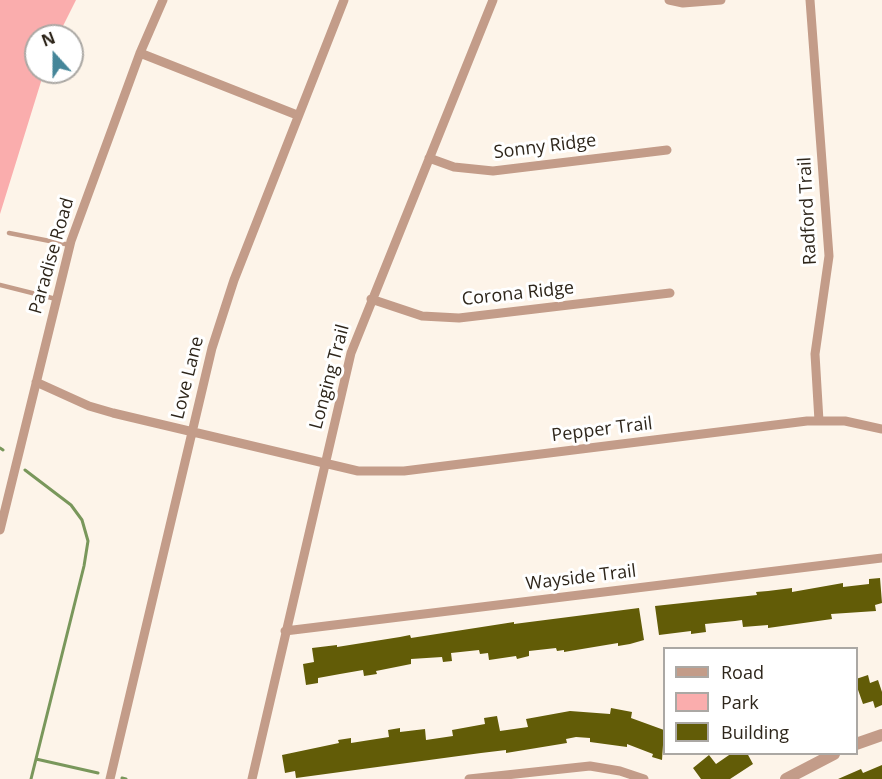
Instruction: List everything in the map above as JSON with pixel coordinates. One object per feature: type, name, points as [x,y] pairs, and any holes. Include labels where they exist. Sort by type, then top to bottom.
[{"type":"street","name":"Paradise Road","points":[[0,530],[70,245],[140,53],[163,0]]},
{"type":"street","name":"Love Lane","points":[[110,779],[212,348],[234,280],[344,0]]},
{"type":"street","name":"Longing Trail","points":[[252,779],[351,352],[493,0]]},
{"type":"street","points":[[669,0],[683,3],[721,0]]},
{"type":"street","name":"Radford Trail","points":[[810,0],[829,256],[815,354],[819,421]]},
{"type":"street","points":[[140,53],[297,115]]},
{"type":"street","name":"Sonny Ridge","points":[[429,158],[454,167],[493,171],[667,150]]},
{"type":"street","name":"Corona Ridge","points":[[371,299],[422,316],[459,318],[670,293]]},
{"type":"street","name":"Pepper Trail","points":[[36,382],[89,406],[192,430],[229,442],[358,471],[404,471],[819,421],[845,421],[882,429]]},
{"type":"street","name":"Wayside Trail","points":[[285,631],[882,558]]},
{"type":"street","points":[[858,743],[882,735]]},
{"type":"street","points":[[786,779],[830,755]]},
{"type":"street","points":[[469,779],[590,766],[620,771],[644,779]]},
{"type":"lane","points":[[9,233],[70,245]]},
{"type":"lane","points":[[0,285],[56,299]]},
{"type":"green space","points":[[0,0],[76,0],[64,24],[24,24],[24,84],[40,84],[0,214]]},
{"type":"building","points":[[880,578],[882,603],[875,605],[876,611],[831,614],[832,619],[768,628],[768,625],[743,627],[742,620],[705,624],[706,632],[691,634],[691,631],[659,635],[655,606],[757,595],[756,592],[792,588],[792,592],[843,583],[843,587],[869,584],[869,579]]},
{"type":"building","points":[[639,608],[644,640],[630,644],[618,646],[618,643],[564,652],[564,650],[557,651],[556,648],[529,651],[529,656],[517,659],[516,656],[489,660],[488,653],[480,654],[479,650],[451,653],[452,661],[443,662],[442,657],[411,659],[411,664],[376,671],[377,674],[364,676],[363,670],[318,678],[318,683],[306,685],[303,664],[314,662],[312,648],[337,645],[337,647],[410,635],[411,638],[514,622],[514,624]]},
{"type":"building","points":[[868,675],[870,683],[878,680],[882,692],[882,705],[875,708],[873,701],[863,704],[858,690],[858,678]]},
{"type":"building","points":[[611,708],[632,712],[631,718],[663,730],[662,760],[627,744],[627,747],[590,742],[590,738],[576,737],[566,739],[567,743],[506,753],[506,750],[296,778],[295,771],[285,773],[282,755],[339,743],[338,740],[351,738],[351,743],[389,737],[388,730],[400,728],[400,732],[425,729],[426,740],[453,736],[452,730],[485,724],[484,718],[497,716],[500,731],[528,727],[526,719],[570,711],[610,714]]},
{"type":"building","points":[[709,755],[716,764],[729,755],[748,755],[753,764],[730,779],[701,779],[693,768]]},
{"type":"building","points":[[882,765],[882,779],[838,779],[861,769],[863,773]]},
{"type":"waterway","points":[[25,470],[71,505],[82,520],[88,541],[84,566],[31,779]]},
{"type":"waterway","points":[[36,759],[98,773]]},
{"type":"waterway","points":[[122,778],[126,779]]}]
